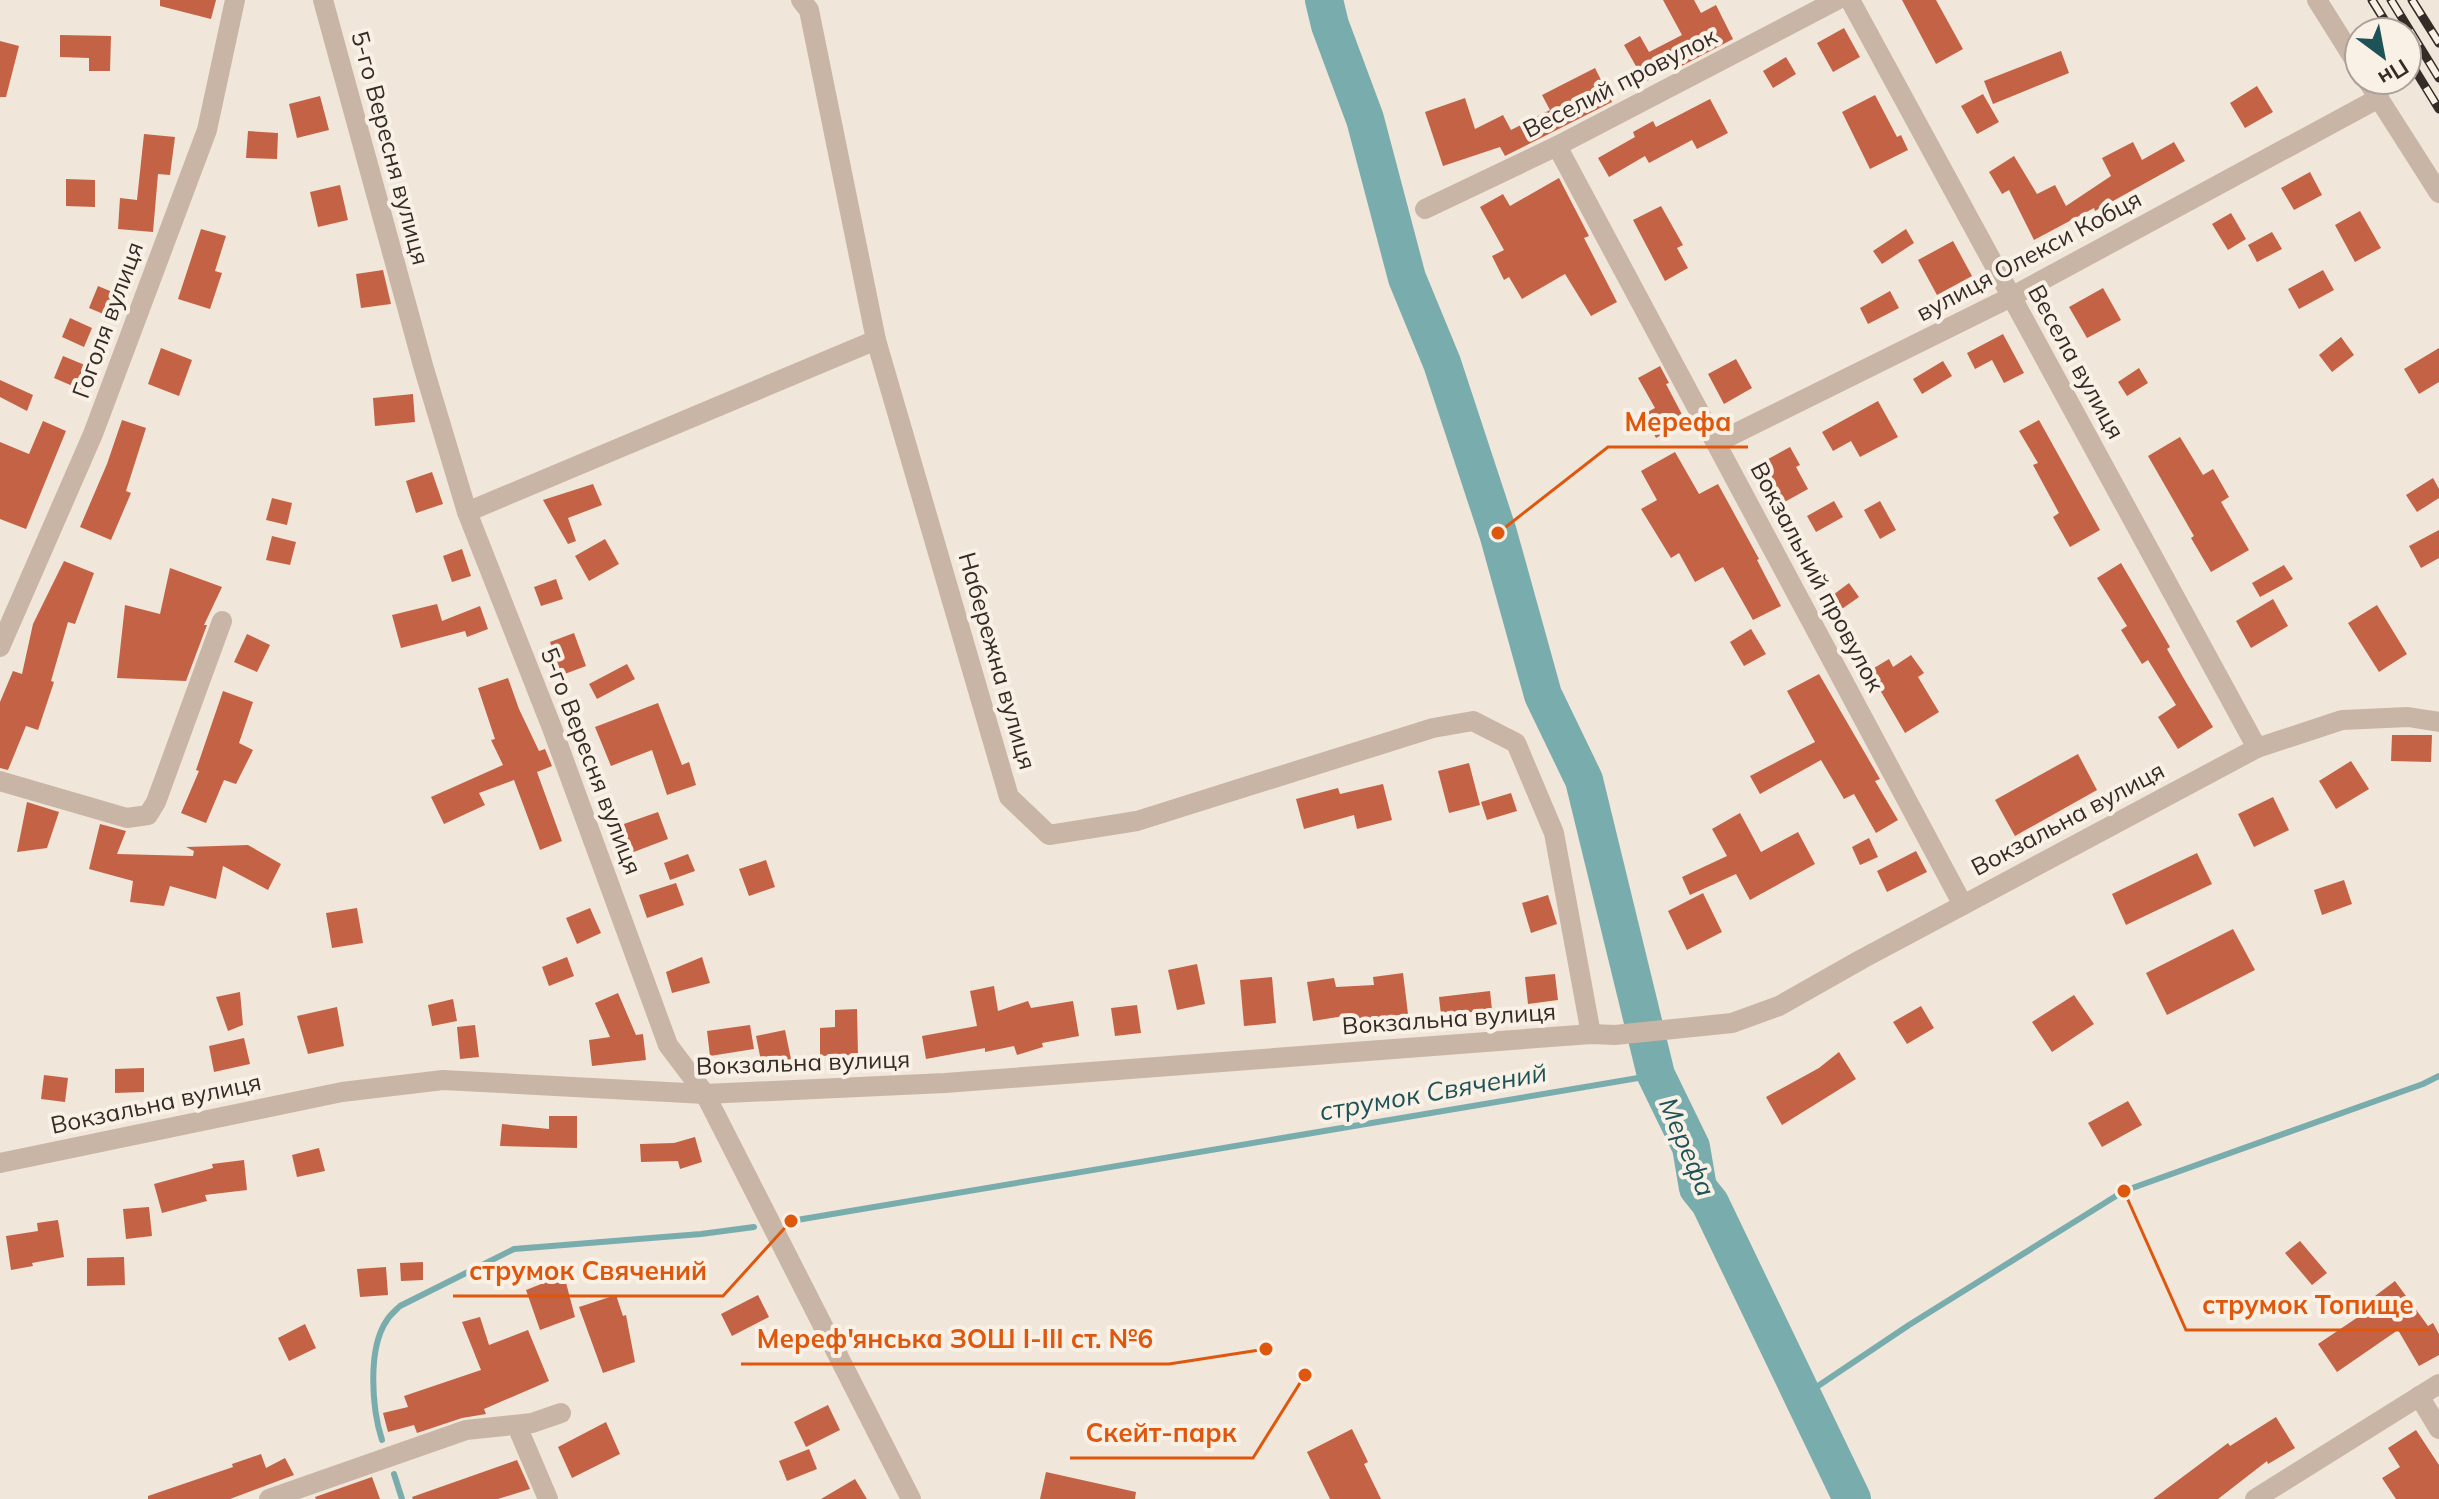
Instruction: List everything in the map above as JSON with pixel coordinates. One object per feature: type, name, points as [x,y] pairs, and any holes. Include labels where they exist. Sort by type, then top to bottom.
[{"type":"street","name":"Гоголя вулиця","points":[[0,647],[93,434],[207,130],[235,0]]},
{"type":"street","name":"5-го Вересня вулиця","points":[[323,0],[424,369],[467,512],[552,728],[668,1045],[705,1094],[911,1499]]},
{"type":"street","name":"Набережна вулиця","points":[[801,0],[809,10],[876,340],[1009,797],[1049,835],[1137,821],[1433,728],[1473,721],[1516,743],[1554,833],[1591,1034]]},
{"type":"street","name":"Веселий провулок","points":[[1425,209],[1557,146],[1837,0]]},
{"type":"street","name":"Весела вулиця","points":[[1850,0],[2257,748]]},
{"type":"street","points":[[2317,0],[2343,41]]},
{"type":"street","points":[[2369,96],[2370,103],[2439,193]]},
{"type":"street","name":"вулиця Олекси Кобця","points":[[1716,443],[2011,297],[2370,103]]},
{"type":"street","name":"Вокзальний провулок","points":[[1557,146],[1963,905]]},
{"type":"street","points":[[467,512],[876,340]]},
{"type":"street","points":[[0,781],[127,818],[148,815],[156,802],[222,621]]},
{"type":"street","name":"Вокзальна вулиця","points":[[0,1163],[342,1092],[443,1080],[705,1094],[945,1083],[1591,1034],[1615,1035],[1732,1023],[1779,1006],[2257,748],[2342,720],[2408,717],[2439,722]]},
{"type":"street","points":[[2255,1499],[2439,1384]]},
{"type":"street","points":[[2419,1396],[2439,1429]]},
{"type":"street","points":[[269,1499],[466,1430],[517,1426],[561,1413]]},
{"type":"street","points":[[517,1426],[548,1499]]},
{"type":"building","points":[[160,0],[216,0],[211,19],[160,6]]},
{"type":"building","points":[[1663,0],[1694,0],[1701,13],[1716,5],[1733,39],[1645,82],[1624,45],[1640,36],[1649,52],[1682,35]]},
{"type":"building","points":[[1902,0],[1936,0],[1963,49],[1936,64]]},
{"type":"building","points":[[1844,28],[1860,57],[1833,72],[1817,43]]},
{"type":"building","points":[[60,35],[111,36],[110,71],[89,71],[89,58],[60,57]]},
{"type":"building","points":[[0,41],[19,46],[6,97],[0,97]]},
{"type":"building","points":[[2061,51],[2069,73],[1993,104],[1984,81]]},
{"type":"building","points":[[1786,57],[1796,74],[1773,88],[1763,71]]},
{"type":"building","points":[[1595,68],[1612,102],[1505,156],[1500,147],[1443,166],[1425,112],[1465,98],[1475,129],[1503,115],[1511,130],[1550,110],[1542,95]]},
{"type":"building","points":[[2257,86],[2273,112],[2245,128],[2230,103]]},
{"type":"building","points":[[1983,94],[1999,122],[1977,134],[1961,106]]},
{"type":"building","points":[[1875,95],[1897,137],[1901,135],[1908,150],[1870,169],[1842,112]]},
{"type":"building","points":[[320,96],[329,130],[297,138],[289,104]]},
{"type":"building","points":[[1710,99],[1728,133],[1697,149],[1692,140],[1649,163],[1645,156],[1609,177],[1598,158],[1635,137],[1633,132],[1653,121],[1656,127]]},
{"type":"building","points":[[248,131],[278,133],[277,159],[246,158]]},
{"type":"building","points":[[144,134],[175,137],[170,175],[158,174],[153,232],[118,229],[120,198],[137,200]]},
{"type":"building","points":[[2133,142],[2142,160],[2174,142],[2185,161],[2095,211],[2094,208],[2034,240],[2009,190],[2002,194],[1989,172],[2014,156],[2037,194],[2055,185],[2066,206],[2111,176],[2102,158]]},
{"type":"building","points":[[2310,172],[2322,195],[2294,210],[2281,188]]},
{"type":"building","points":[[1559,178],[1589,236],[1584,238],[1617,302],[1591,316],[1565,274],[1522,299],[1509,277],[1504,280],[1492,256],[1504,250],[1480,207],[1503,194],[1510,206]]},
{"type":"building","points":[[66,179],[95,180],[95,207],[66,206]]},
{"type":"building","points":[[340,185],[348,220],[318,227],[310,192]]},
{"type":"building","points":[[1661,206],[1683,245],[1677,248],[1688,268],[1665,281],[1633,220]]},
{"type":"building","points":[[2360,211],[2381,248],[2355,262],[2335,225]]},
{"type":"building","points":[[2231,213],[2246,239],[2228,250],[2212,224]]},
{"type":"building","points":[[201,229],[226,236],[215,271],[222,273],[210,309],[178,299]]},
{"type":"building","points":[[1906,229],[1914,243],[1882,264],[1873,251]]},
{"type":"building","points":[[2272,232],[2282,249],[2257,262],[2248,245]]},
{"type":"building","points":[[1953,241],[1972,276],[1937,295],[1918,260]]},
{"type":"building","points":[[383,270],[391,304],[361,308],[356,274]]},
{"type":"building","points":[[2323,270],[2334,290],[2299,309],[2288,289]]},
{"type":"building","points":[[98,286],[122,296],[113,318],[89,308]]},
{"type":"building","points":[[2103,288],[2121,320],[2087,338],[2069,307]]},
{"type":"building","points":[[1890,291],[1899,308],[1868,324],[1860,308]]},
{"type":"building","points":[[70,318],[92,328],[84,347],[62,337]]},
{"type":"building","points":[[2003,334],[2024,373],[2004,383],[1992,360],[1975,369],[1967,353]]},
{"type":"building","points":[[2341,337],[2354,355],[2332,372],[2319,355]]},
{"type":"building","points":[[161,348],[192,360],[179,396],[148,384]]},
{"type":"building","points":[[2439,348],[2439,382],[2419,394],[2404,369]]},
{"type":"building","points":[[63,356],[92,368],[82,390],[54,378]]},
{"type":"building","points":[[1736,359],[1752,388],[1724,404],[1708,374]]},
{"type":"building","points":[[1943,361],[1952,376],[1922,394],[1913,379]]},
{"type":"building","points":[[1660,366],[1686,422],[1656,438],[1644,414],[1655,408],[1638,378]]},
{"type":"building","points":[[2139,368],[2148,383],[2127,396],[2118,382]]},
{"type":"building","points":[[0,380],[33,395],[27,411],[0,397]]},
{"type":"building","points":[[413,394],[415,422],[375,426],[373,398]]},
{"type":"building","points":[[1878,401],[1898,437],[1860,457],[1851,441],[1833,451],[1822,432]]},
{"type":"building","points":[[122,420],[146,428],[126,491],[131,493],[111,540],[80,527]]},
{"type":"building","points":[[2039,420],[2100,530],[2070,547],[2053,517],[2059,513],[2033,465],[2038,463],[2019,431]]},
{"type":"building","points":[[43,421],[66,431],[26,529],[0,519],[0,442],[29,454]]},
{"type":"building","points":[[2180,437],[2203,475],[2213,469],[2229,497],[2221,502],[2249,550],[2211,572],[2148,456]]},
{"type":"building","points":[[1790,447],[1808,489],[1781,504],[1759,464]]},
{"type":"building","points":[[1675,452],[1699,494],[1718,484],[1781,606],[1753,620],[1723,567],[1695,582],[1679,553],[1671,558],[1641,509],[1657,500],[1641,471]]},
{"type":"building","points":[[432,472],[443,504],[416,513],[406,481]]},
{"type":"building","points":[[2433,478],[2439,489],[2439,498],[2417,512],[2406,495]]},
{"type":"building","points":[[593,484],[602,505],[568,518],[576,541],[568,544],[543,500]]},
{"type":"building","points":[[272,498],[292,503],[287,525],[266,520]]},
{"type":"building","points":[[1834,501],[1843,517],[1816,532],[1807,516]]},
{"type":"building","points":[[1880,501],[1896,530],[1880,539],[1864,510]]},
{"type":"building","points":[[2439,530],[2439,558],[2421,568],[2409,546]]},
{"type":"building","points":[[272,536],[296,542],[290,565],[266,560]]},
{"type":"building","points":[[605,539],[619,564],[589,581],[575,556]]},
{"type":"building","points":[[462,549],[471,576],[452,582],[443,556]]},
{"type":"building","points":[[64,561],[94,573],[75,624],[68,622],[51,681],[54,682],[38,730],[26,726],[8,770],[0,768],[0,702],[13,671],[22,674],[33,624]]},
{"type":"building","points":[[2121,563],[2213,727],[2178,749],[2158,717],[2176,705],[2148,660],[2142,664],[2121,630],[2127,626],[2097,578]]},
{"type":"building","points":[[2284,565],[2293,579],[2260,597],[2252,583]]},
{"type":"building","points":[[170,568],[222,587],[204,625],[207,625],[186,681],[117,678],[125,605],[160,614]]},
{"type":"building","points":[[556,579],[563,599],[541,606],[534,587]]},
{"type":"building","points":[[1849,583],[1859,597],[1839,611],[1829,598]]},
{"type":"building","points":[[2273,599],[2288,626],[2251,648],[2236,621]]},
{"type":"building","points":[[437,604],[442,621],[480,606],[488,629],[467,637],[465,631],[401,648],[392,615]]},
{"type":"building","points":[[2377,605],[2407,654],[2379,672],[2348,623]]},
{"type":"building","points":[[1751,629],[1766,654],[1744,666],[1730,642]]},
{"type":"building","points":[[574,633],[586,666],[562,675],[550,642]]},
{"type":"building","points":[[247,634],[270,645],[257,672],[234,662]]},
{"type":"building","points":[[1911,655],[1924,673],[1918,677],[1939,712],[1905,733],[1869,671],[1889,659],[1893,667]]},
{"type":"building","points":[[627,664],[635,679],[597,699],[589,684]]},
{"type":"building","points":[[1819,674],[1880,779],[1875,781],[1898,820],[1876,833],[1854,794],[1844,799],[1821,760],[1760,794],[1750,776],[1815,742],[1787,691]]},
{"type":"building","points":[[508,678],[539,751],[545,749],[552,766],[537,772],[562,841],[540,850],[514,780],[479,793],[485,805],[444,824],[431,797],[503,765],[491,740],[495,739],[478,688]]},
{"type":"building","points":[[223,691],[253,702],[239,743],[253,750],[236,784],[224,780],[206,823],[181,813],[199,771],[196,770]]},
{"type":"building","points":[[658,703],[682,765],[689,762],[696,785],[667,795],[652,750],[611,766],[595,727]]},
{"type":"building","points":[[2392,735],[2432,735],[2431,762],[2391,761]]},
{"type":"building","points":[[2078,754],[2097,790],[2015,836],[1995,800]]},
{"type":"building","points":[[2351,761],[2369,789],[2336,809],[2319,781]]},
{"type":"building","points":[[1469,763],[1480,805],[1449,813],[1438,771]]},
{"type":"building","points":[[1383,784],[1392,820],[1357,829],[1354,815],[1304,829],[1296,799],[1338,788],[1340,794]]},
{"type":"building","points":[[1511,793],[1517,811],[1487,820],[1481,802]]},
{"type":"building","points":[[2273,797],[2289,830],[2254,847],[2238,814]]},
{"type":"building","points":[[27,802],[59,812],[47,848],[17,852]]},
{"type":"building","points":[[658,812],[668,839],[631,853],[621,825]]},
{"type":"building","points":[[1740,813],[1761,852],[1798,832],[1815,864],[1750,900],[1736,874],[1690,895],[1682,877],[1727,856],[1712,829]]},
{"type":"building","points":[[100,824],[126,831],[117,854],[193,856],[194,851],[186,847],[248,845],[281,864],[268,890],[223,866],[216,899],[170,886],[164,906],[130,902],[133,881],[89,869]]},
{"type":"building","points":[[1869,838],[1878,857],[1860,865],[1852,847]]},
{"type":"building","points":[[1916,851],[1927,872],[1887,892],[1877,871]]},
{"type":"building","points":[[2197,853],[2212,884],[2126,925],[2112,894]]},
{"type":"building","points":[[688,854],[695,871],[670,880],[664,863]]},
{"type":"building","points":[[766,860],[775,887],[749,896],[739,869]]},
{"type":"building","points":[[2344,880],[2352,904],[2322,915],[2314,890]]},
{"type":"building","points":[[676,883],[684,905],[647,918],[639,895]]},
{"type":"building","points":[[1703,893],[1722,932],[1687,950],[1668,911]]},
{"type":"building","points":[[1548,895],[1557,924],[1531,933],[1522,903]]},
{"type":"building","points":[[357,908],[363,943],[332,948],[326,913]]},
{"type":"building","points":[[590,908],[601,933],[577,944],[566,918]]},
{"type":"building","points":[[2233,929],[2255,970],[2167,1015],[2146,973]]},
{"type":"building","points":[[567,957],[574,976],[549,986],[542,967]]},
{"type":"building","points":[[702,957],[710,983],[672,993],[666,972]]},
{"type":"building","points":[[1197,964],[1205,1004],[1177,1010],[1168,970]]},
{"type":"building","points":[[1403,973],[1408,1014],[1371,1018],[1372,1025],[1350,1026],[1350,1015],[1313,1021],[1307,982],[1334,978],[1336,987],[1374,985],[1373,977]]},
{"type":"building","points":[[1555,974],[1558,1000],[1528,1004],[1525,977]]},
{"type":"building","points":[[1272,977],[1276,1023],[1244,1026],[1240,980]]},
{"type":"building","points":[[994,986],[998,1011],[1028,1001],[1031,1008],[1073,1001],[1079,1036],[1042,1043],[1043,1047],[1017,1055],[1014,1046],[926,1059],[922,1036],[977,1026],[970,991]]},
{"type":"building","points":[[1490,991],[1492,1010],[1441,1015],[1439,997]]},
{"type":"building","points":[[240,992],[243,1025],[228,1031],[216,997]]},
{"type":"building","points":[[618,993],[636,1035],[643,1034],[646,1060],[592,1066],[589,1040],[610,1037],[595,1003]]},
{"type":"building","points":[[2074,995],[2094,1024],[2052,1052],[2032,1022]]},
{"type":"building","points":[[453,999],[457,1021],[432,1026],[428,1005]]},
{"type":"building","points":[[1137,1005],[1141,1033],[1115,1036],[1111,1008]]},
{"type":"building","points":[[1921,1006],[1934,1028],[1907,1044],[1893,1022]]},
{"type":"building","points":[[337,1007],[344,1046],[308,1054],[297,1016]]},
{"type":"building","points":[[857,1009],[858,1055],[820,1056],[820,1028],[835,1027],[835,1010]]},
{"type":"building","points":[[475,1025],[479,1057],[460,1059],[457,1027]]},
{"type":"building","points":[[750,1025],[754,1049],[710,1056],[707,1031]]},
{"type":"building","points":[[785,1030],[791,1059],[762,1066],[756,1036]]},
{"type":"building","points":[[244,1038],[250,1064],[214,1072],[209,1046]]},
{"type":"building","points":[[1839,1052],[1856,1079],[1782,1125],[1766,1097],[1819,1068]]},
{"type":"building","points":[[144,1068],[144,1092],[115,1093],[115,1069]]},
{"type":"building","points":[[44,1075],[68,1078],[65,1102],[41,1099]]},
{"type":"building","points":[[2128,1101],[2142,1125],[2102,1147],[2088,1123]]},
{"type":"building","points":[[549,1116],[577,1116],[577,1148],[500,1146],[502,1124],[549,1129]]},
{"type":"building","points":[[695,1137],[702,1162],[680,1169],[678,1161],[641,1162],[640,1144],[674,1143]]},
{"type":"building","points":[[319,1148],[325,1171],[297,1177],[292,1155]]},
{"type":"building","points":[[244,1160],[247,1190],[205,1195],[207,1201],[162,1213],[154,1184],[213,1168],[212,1164]]},
{"type":"building","points":[[149,1207],[152,1236],[126,1239],[123,1209]]},
{"type":"building","points":[[58,1220],[64,1257],[11,1270],[6,1236],[38,1231],[37,1223]]},
{"type":"building","points":[[2300,1241],[2327,1273],[2312,1285],[2285,1253]]},
{"type":"building","points":[[124,1257],[125,1285],[87,1286],[87,1258]]},
{"type":"building","points":[[423,1262],[423,1280],[401,1281],[400,1263]]},
{"type":"building","points":[[386,1267],[388,1295],[360,1297],[357,1269]]},
{"type":"building","points":[[564,1275],[575,1317],[540,1330],[526,1290]]},
{"type":"building","points":[[2395,1281],[2428,1326],[2433,1323],[2439,1334],[2439,1355],[2419,1366],[2398,1330],[2337,1372],[2318,1344],[2367,1311],[2363,1305]]},
{"type":"building","points":[[616,1295],[623,1316],[626,1315],[635,1362],[603,1373],[579,1307]]},
{"type":"building","points":[[758,1295],[769,1317],[732,1336],[721,1314]]},
{"type":"building","points":[[480,1317],[489,1345],[528,1330],[549,1381],[484,1409],[486,1414],[462,1418],[417,1433],[414,1425],[388,1432],[383,1413],[408,1407],[404,1396],[481,1370],[462,1322]]},
{"type":"building","points":[[305,1324],[316,1348],[289,1361],[278,1338]]},
{"type":"building","points":[[828,1405],[840,1430],[806,1447],[794,1422]]},
{"type":"building","points":[[2276,1417],[2295,1448],[2268,1464],[2267,1461],[2218,1499],[2153,1499],[2228,1443],[2230,1446]]},
{"type":"building","points":[[606,1422],[620,1454],[572,1478],[558,1447]]},
{"type":"building","points":[[1352,1429],[1381,1499],[1330,1499],[1307,1452]]},
{"type":"building","points":[[2416,1430],[2439,1465],[2439,1499],[2396,1499],[2382,1478],[2400,1467],[2388,1448]]},
{"type":"building","points":[[809,1449],[817,1469],[787,1481],[779,1461]]},
{"type":"building","points":[[261,1454],[266,1468],[285,1458],[294,1475],[230,1499],[148,1499],[148,1496],[233,1467],[232,1464]]},
{"type":"building","points":[[517,1460],[530,1489],[498,1499],[412,1497]]},
{"type":"building","points":[[1046,1472],[1136,1492],[1135,1499],[1040,1499]]},
{"type":"building","points":[[372,1477],[380,1499],[315,1497]]},
{"type":"building","points":[[855,1479],[867,1499],[821,1499]]},
{"type":"waterway","name":"Мерефа","points":[[1324,0],[1330,25],[1365,119],[1407,278],[1442,363],[1498,533],[1543,695],[1584,780],[1656,1075],[1691,1147],[1698,1188],[1710,1203],[1852,1499]]},
{"type":"waterway","name":"струмок Свячений","points":[[791,1221],[1656,1075]]},
{"type":"waterway","points":[[1803,1396],[1909,1325],[2124,1191],[2439,1076]]},
{"type":"waterway","name":"струмок Свячений","points":[[382,1440],[374,1396],[376,1347],[388,1318],[400,1306],[514,1249],[754,1227]]},
{"type":"waterway","points":[[394,1474],[402,1499]]},
{"type":"railway","points":[[2372,0],[2382,16]]},
{"type":"railway","points":[[2391,0],[2439,78]]},
{"type":"railway","points":[[2412,0],[2439,43]]},
{"type":"railway","points":[[2423,83],[2439,109]]},
{"type":"place","name":"Мерефа","points":[[1498,533]]},
{"type":"place","name":"струмок Топище","points":[[2124,1191]]},
{"type":"place","name":"струмок Свячений","points":[[791,1221]]},
{"type":"place","name":"Мереф'янська ЗОШ І-ІІІ ст. №6","points":[[1266,1349]]},
{"type":"place","name":"Скейт-парк","points":[[1305,1375]]}]
